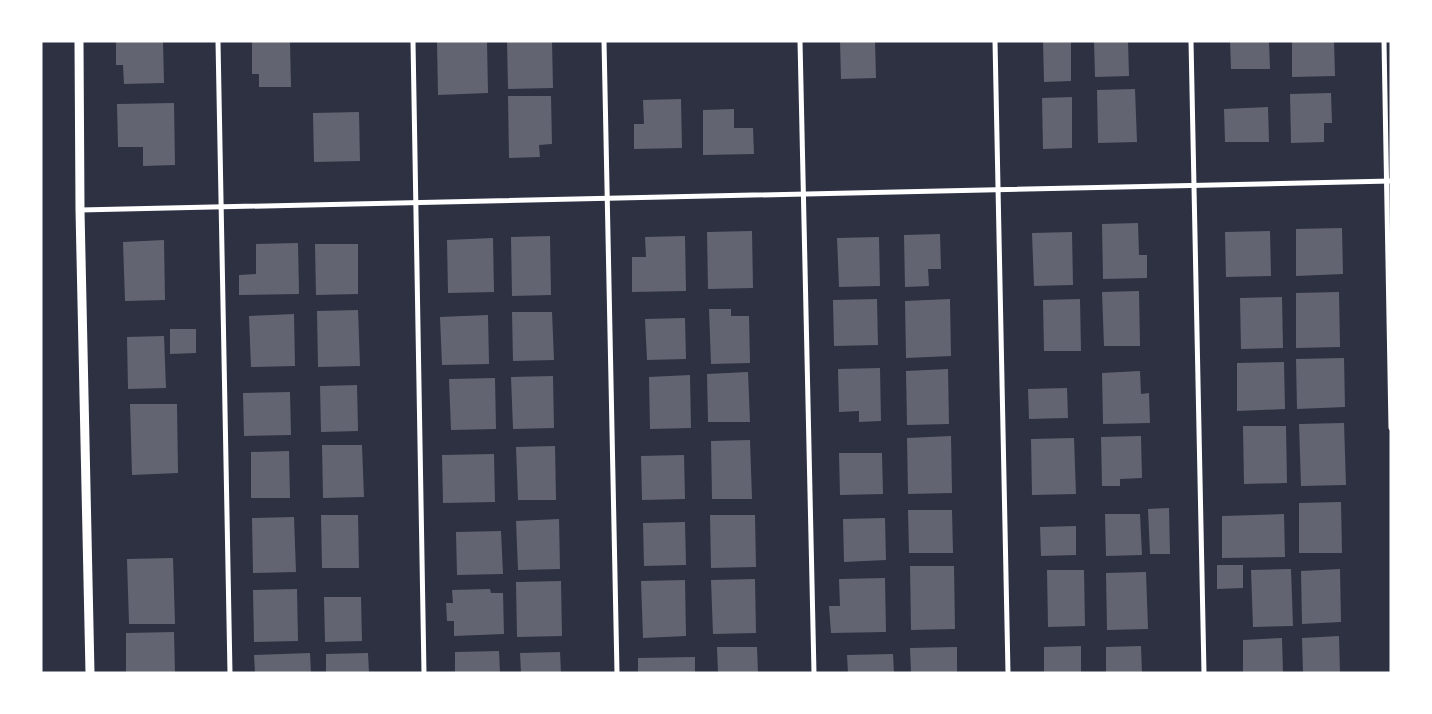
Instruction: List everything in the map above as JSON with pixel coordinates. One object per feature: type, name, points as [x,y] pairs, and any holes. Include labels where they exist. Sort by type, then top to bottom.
[{"type":"street","points":[[79,41],[80,210],[90,673]]},
{"type":"street","points":[[218,41],[230,673]]},
{"type":"street","points":[[413,41],[424,673]]},
{"type":"street","points":[[604,41],[617,673]]},
{"type":"street","points":[[800,41],[814,673]]},
{"type":"street","points":[[995,41],[1008,673]]},
{"type":"street","points":[[1192,41],[1204,673]]},
{"type":"street","points":[[1384,41],[1391,428]]},
{"type":"street","points":[[80,210],[1388,181]]},
{"type":"building","points":[[116,41],[163,41],[164,83],[124,84],[123,65],[116,65]]},
{"type":"building","points":[[252,41],[290,41],[291,87],[259,87],[259,74],[252,74]]},
{"type":"building","points":[[437,41],[487,41],[488,93],[438,95]]},
{"type":"building","points":[[507,41],[552,41],[553,88],[508,89]]},
{"type":"building","points":[[840,41],[875,41],[876,78],[841,79]]},
{"type":"building","points":[[1043,41],[1071,41],[1071,81],[1044,82]]},
{"type":"building","points":[[1094,41],[1128,41],[1129,76],[1095,77]]},
{"type":"building","points":[[1230,41],[1269,41],[1270,69],[1231,69]]},
{"type":"building","points":[[1292,41],[1334,41],[1335,76],[1292,77]]},
{"type":"building","points":[[1135,89],[1137,142],[1098,143],[1097,90]]},
{"type":"building","points":[[1331,93],[1332,123],[1324,123],[1324,142],[1291,143],[1290,94]]},
{"type":"building","points":[[508,96],[551,96],[552,144],[539,145],[540,157],[509,158]]},
{"type":"building","points":[[1072,97],[1072,148],[1043,149],[1042,98]]},
{"type":"building","points":[[681,99],[682,148],[634,149],[634,124],[644,124],[643,100]]},
{"type":"building","points":[[174,103],[175,165],[143,166],[143,147],[118,147],[117,104]]},
{"type":"building","points":[[1268,107],[1269,142],[1225,142],[1224,109]]},
{"type":"building","points":[[734,109],[734,128],[753,128],[754,154],[703,155],[703,110]]},
{"type":"building","points":[[359,112],[360,161],[314,162],[313,113]]},
{"type":"building","points":[[1138,223],[1139,255],[1147,255],[1147,278],[1103,279],[1102,224]]},
{"type":"building","points":[[1342,228],[1343,274],[1296,276],[1296,229]]},
{"type":"building","points":[[752,231],[753,288],[708,289],[707,232]]},
{"type":"building","points":[[1270,231],[1271,276],[1226,277],[1225,232]]},
{"type":"building","points":[[1072,232],[1073,285],[1034,286],[1032,233]]},
{"type":"building","points":[[940,234],[941,269],[928,269],[929,286],[905,287],[904,235]]},
{"type":"building","points":[[550,236],[551,295],[512,296],[511,237]]},
{"type":"building","points":[[685,236],[686,291],[632,292],[632,257],[646,257],[645,237]]},
{"type":"building","points":[[879,237],[880,286],[839,287],[837,238]]},
{"type":"building","points":[[493,238],[494,292],[448,293],[447,240]]},
{"type":"building","points":[[164,240],[165,300],[125,301],[123,242]]},
{"type":"building","points":[[298,243],[299,294],[239,295],[239,275],[256,274],[256,244]]},
{"type":"building","points":[[315,244],[358,244],[358,294],[316,295]]},
{"type":"building","points":[[1139,291],[1140,346],[1104,346],[1102,292]]},
{"type":"building","points":[[1339,292],[1340,347],[1296,348],[1296,293]]},
{"type":"building","points":[[1282,297],[1283,348],[1241,349],[1240,298]]},
{"type":"building","points":[[877,299],[878,345],[834,346],[833,300]]},
{"type":"building","points":[[950,299],[951,356],[906,358],[905,301]]},
{"type":"building","points":[[1080,299],[1081,351],[1044,351],[1043,300]]},
{"type":"building","points":[[709,309],[731,309],[731,316],[749,316],[750,363],[711,364]]},
{"type":"building","points":[[358,310],[360,366],[318,367],[317,311]]},
{"type":"building","points":[[512,312],[552,312],[554,360],[513,361]]},
{"type":"building","points":[[294,314],[295,366],[251,367],[249,316]]},
{"type":"building","points":[[488,315],[489,364],[442,365],[440,317]]},
{"type":"building","points":[[685,318],[686,359],[647,360],[645,319]]},
{"type":"building","points":[[170,329],[196,329],[196,353],[170,354]]},
{"type":"building","points":[[164,336],[166,388],[128,389],[127,337]]},
{"type":"building","points":[[1344,358],[1345,407],[1297,409],[1296,359]]},
{"type":"building","points":[[1284,362],[1285,409],[1237,411],[1237,363]]},
{"type":"building","points":[[880,368],[881,421],[859,422],[859,411],[839,412],[838,369]]},
{"type":"building","points":[[948,369],[949,424],[907,425],[906,371]]},
{"type":"building","points":[[1140,371],[1141,394],[1149,393],[1150,423],[1103,424],[1102,373]]},
{"type":"building","points":[[748,372],[750,422],[708,422],[707,374]]},
{"type":"building","points":[[690,375],[691,428],[650,429],[649,377]]},
{"type":"building","points":[[553,376],[554,428],[513,429],[511,377]]},
{"type":"building","points":[[495,378],[496,429],[451,430],[449,379]]},
{"type":"building","points":[[357,385],[358,431],[321,432],[320,386]]},
{"type":"building","points":[[1067,388],[1068,418],[1029,419],[1028,389]]},
{"type":"building","points":[[290,392],[291,435],[244,436],[243,393]]},
{"type":"building","points":[[130,404],[177,404],[178,473],[132,475]]},
{"type":"building","points":[[1344,423],[1346,485],[1301,486],[1299,424]]},
{"type":"building","points":[[1243,426],[1286,426],[1287,483],[1244,484]]},
{"type":"building","points":[[951,436],[952,493],[908,494],[907,438]]},
{"type":"building","points":[[1141,436],[1142,478],[1120,479],[1120,486],[1102,486],[1101,437]]},
{"type":"building","points":[[1074,438],[1076,494],[1032,495],[1031,439]]},
{"type":"building","points":[[750,440],[752,499],[712,499],[711,441]]},
{"type":"building","points":[[322,445],[362,445],[364,497],[323,498]]},
{"type":"building","points":[[555,446],[556,500],[518,500],[516,447]]},
{"type":"building","points":[[289,451],[290,498],[251,498],[251,452]]},
{"type":"building","points":[[839,453],[882,453],[883,494],[840,495]]},
{"type":"building","points":[[494,454],[495,502],[443,503],[442,455]]},
{"type":"building","points":[[684,455],[685,499],[642,500],[641,456]]},
{"type":"building","points":[[1341,502],[1342,553],[1299,553],[1299,503]]},
{"type":"building","points":[[1169,508],[1170,554],[1150,554],[1148,509]]},
{"type":"building","points":[[908,510],[952,510],[953,553],[909,553]]},
{"type":"building","points":[[1105,514],[1140,514],[1142,555],[1106,556]]},
{"type":"building","points":[[1284,514],[1285,557],[1222,558],[1222,516]]},
{"type":"building","points":[[321,515],[358,515],[359,568],[322,568]]},
{"type":"building","points":[[710,515],[755,515],[756,567],[711,568]]},
{"type":"building","points":[[294,517],[296,572],[253,573],[252,518]]},
{"type":"building","points":[[885,518],[886,560],[844,562],[843,519]]},
{"type":"building","points":[[559,519],[560,569],[518,570],[516,521]]},
{"type":"building","points":[[685,522],[686,565],[644,566],[643,523]]},
{"type":"building","points":[[1076,526],[1076,555],[1041,556],[1040,527]]},
{"type":"building","points":[[501,531],[503,574],[457,575],[456,532]]},
{"type":"building","points":[[173,558],[175,624],[129,624],[127,559]]},
{"type":"building","points":[[1217,565],[1243,565],[1243,588],[1217,589]]},
{"type":"building","points":[[910,566],[954,566],[955,629],[911,630]]},
{"type":"building","points":[[1291,569],[1293,626],[1253,627],[1251,570]]},
{"type":"building","points":[[1340,569],[1341,622],[1302,624],[1301,571]]},
{"type":"building","points":[[1047,570],[1084,570],[1085,626],[1048,627]]},
{"type":"building","points":[[1146,572],[1148,629],[1107,630],[1106,573]]},
{"type":"building","points":[[885,578],[886,632],[831,633],[829,606],[840,606],[839,579]]},
{"type":"building","points":[[755,579],[756,633],[713,634],[711,580]]},
{"type":"building","points":[[685,580],[686,636],[643,638],[641,581]]},
{"type":"building","points":[[561,581],[562,636],[517,637],[516,582]]},
{"type":"building","points":[[297,589],[298,641],[254,642],[253,590]]},
{"type":"building","points":[[490,589],[491,593],[503,593],[504,634],[454,636],[454,621],[447,621],[446,603],[453,603],[452,590]]},
{"type":"building","points":[[324,597],[361,597],[362,641],[325,642]]},
{"type":"building","points":[[174,632],[175,673],[126,673],[126,633]]},
{"type":"building","points":[[1339,636],[1340,673],[1303,673],[1302,638]]},
{"type":"building","points":[[1282,638],[1283,673],[1243,673],[1243,640]]},
{"type":"building","points":[[1081,646],[1081,673],[1044,673],[1044,647]]},
{"type":"building","points":[[1141,646],[1142,673],[1106,673],[1106,647]]},
{"type":"building","points":[[717,647],[757,647],[758,673],[718,673]]},
{"type":"building","points":[[957,647],[957,673],[911,673],[910,648]]},
{"type":"building","points":[[499,651],[500,673],[455,673],[455,652]]},
{"type":"building","points":[[560,652],[561,673],[521,673],[520,653]]},
{"type":"building","points":[[310,653],[311,673],[255,673],[254,655]]},
{"type":"building","points":[[368,653],[369,673],[326,673],[326,654]]},
{"type":"building","points":[[893,654],[894,673],[848,673],[847,655]]},
{"type":"building","points":[[695,657],[695,673],[638,673],[638,658]]}]
